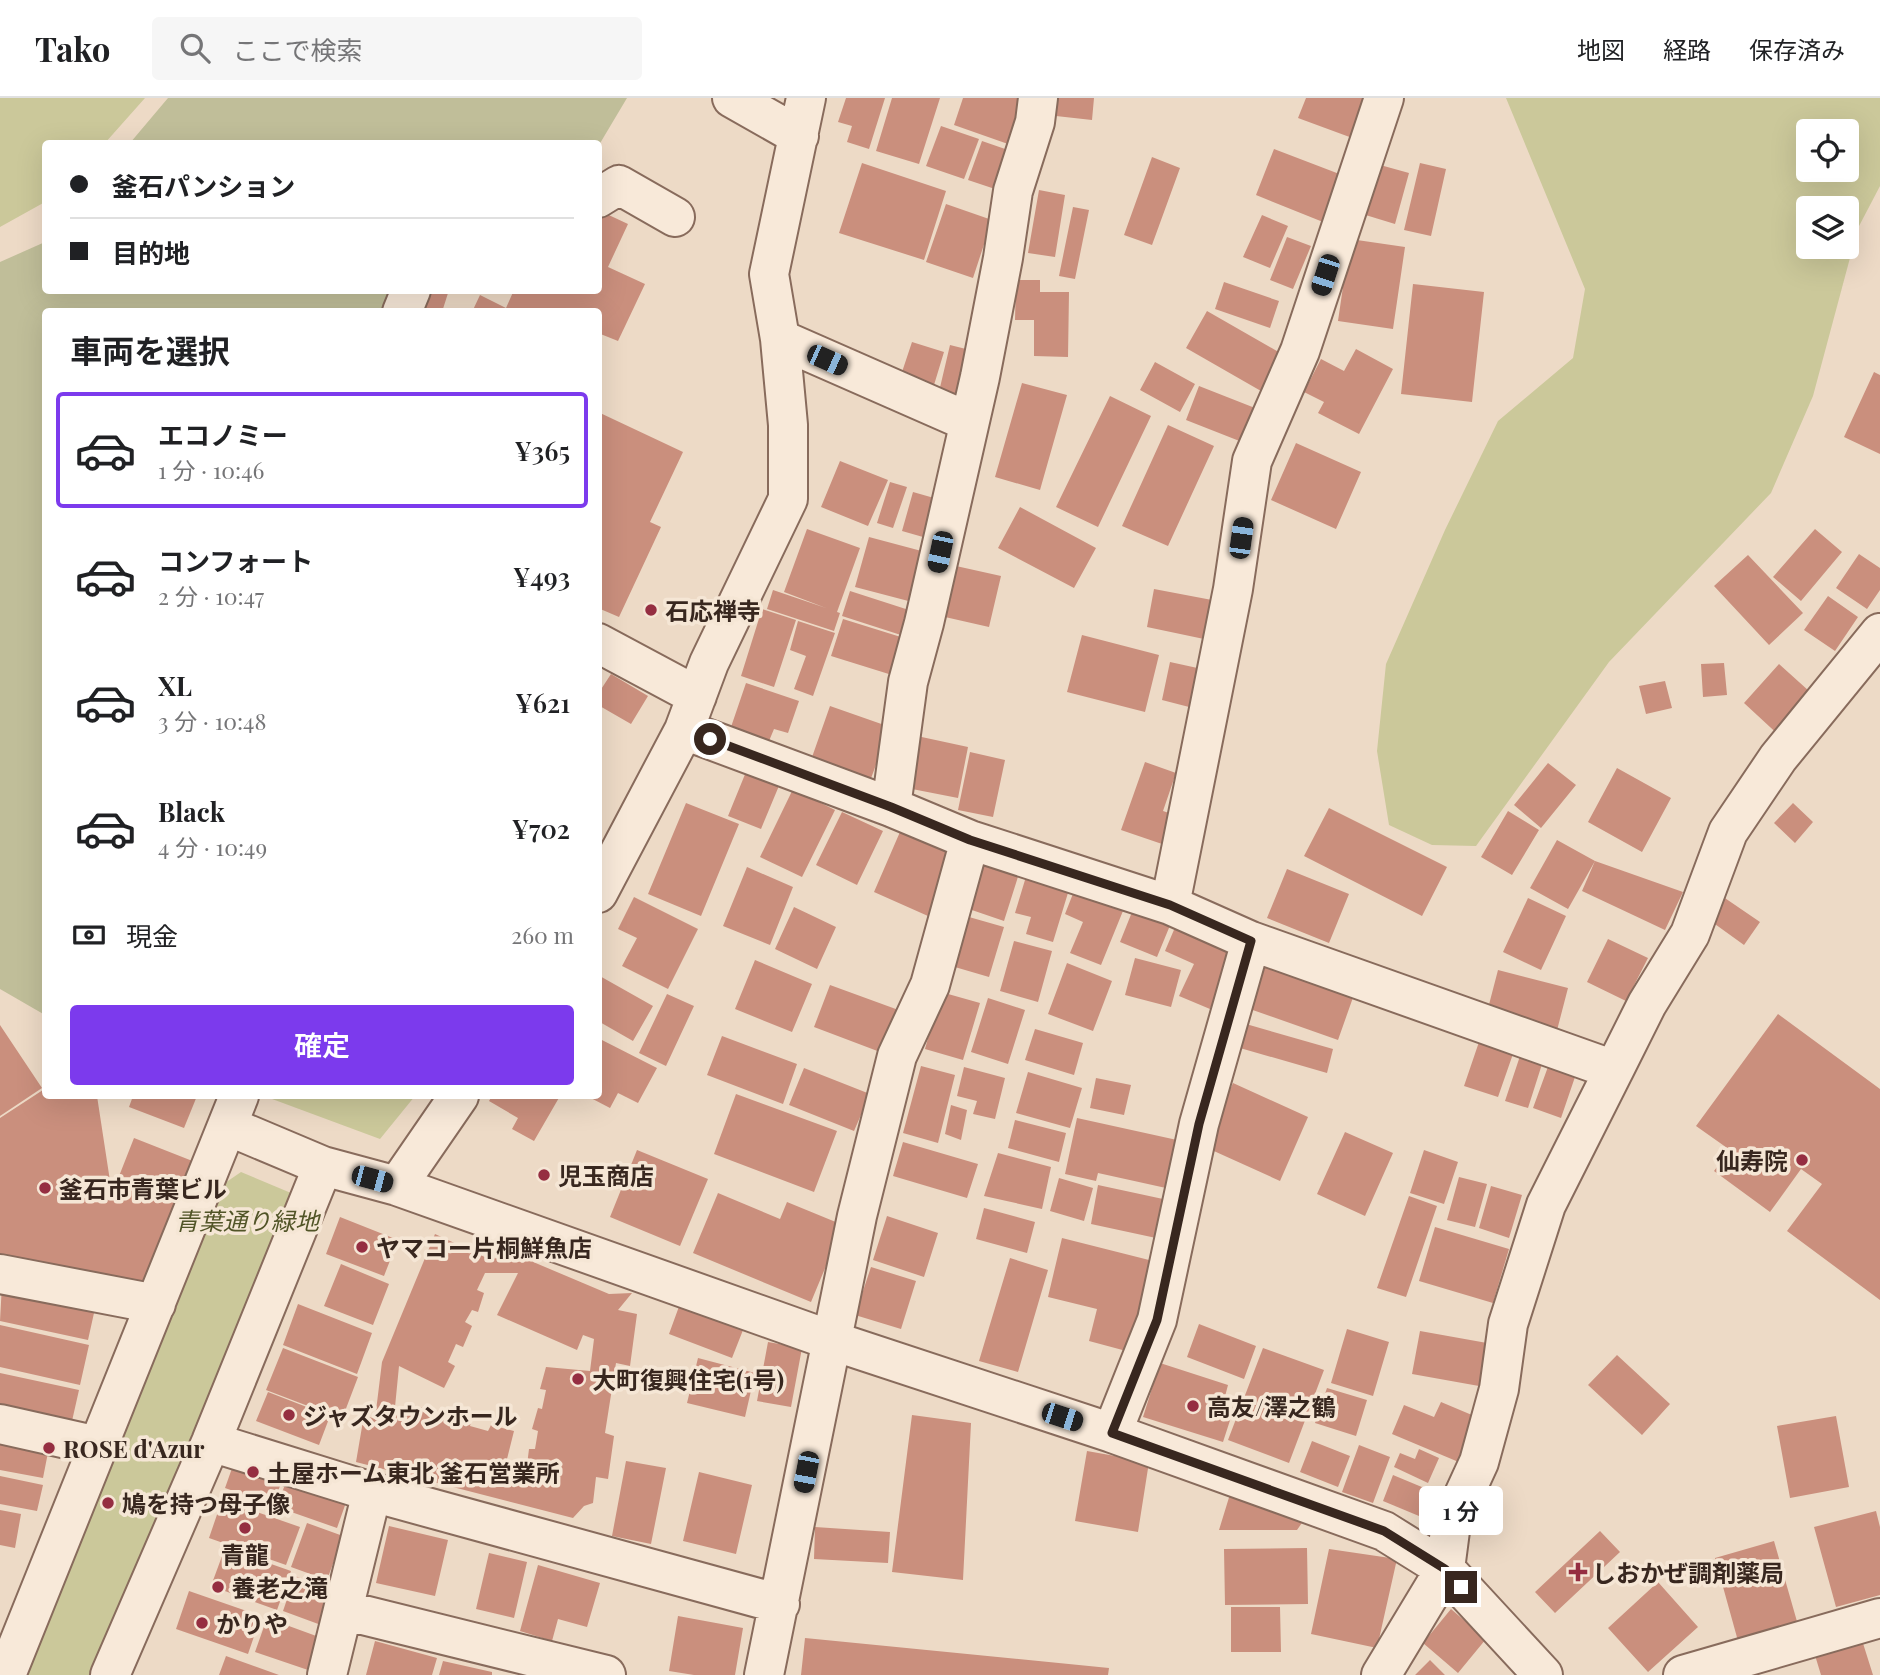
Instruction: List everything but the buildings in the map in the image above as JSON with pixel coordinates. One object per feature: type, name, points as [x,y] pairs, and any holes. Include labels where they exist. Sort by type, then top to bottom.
[{"type":"street","points":[[732,98],[799,136]]},
{"type":"street","points":[[602,885],[691,713],[709,663],[788,499],[788,425],[780,339],[769,274],[806,98]]},
{"type":"street","points":[[891,807],[908,682],[924,623],[969,422],[1003,258],[1013,191],[1035,122],[1038,98]]},
{"type":"street","points":[[1170,905],[1233,589],[1252,461],[1300,351],[1384,98]]},
{"type":"street","points":[[602,196],[619,185],[675,217]]},
{"type":"street","points":[[780,339],[969,422]]},
{"type":"street","points":[[1381,1675],[1445,1569],[1451,1523],[1479,1462],[1499,1389],[1508,1324],[1546,1205],[1647,1004],[1690,934],[1728,832],[1778,758],[1880,633]]},
{"type":"street","points":[[602,646],[691,713],[891,807],[970,840],[1170,905],[1251,941],[1614,1070]]},
{"type":"street","points":[[764,1675],[857,1216],[897,1056],[930,985],[970,840]]},
{"type":"street","points":[[1112,1433],[1157,1320],[1199,1124],[1251,941]]},
{"type":"street","points":[[397,1185],[457,1099]]},
{"type":"street","points":[[6,1675],[234,1111],[323,1166],[397,1185],[833,1341],[1112,1433],[1384,1531],[1445,1569],[1543,1675]]},
{"type":"street","points":[[110,1675],[212,1442],[323,1166]]},
{"type":"street","points":[[0,1274],[156,1304]]},
{"type":"street","points":[[0,1423],[98,1446]]},
{"type":"street","points":[[212,1442],[372,1492],[779,1604]]},
{"type":"street","points":[[327,1675],[372,1492]]},
{"type":"street","points":[[343,1610],[606,1675]]},
{"type":"street","points":[[1683,1675],[1880,1618]]},
{"type":"green space","points":[[0,98],[145,98],[108,140],[42,140],[42,204],[0,227]]},
{"type":"green space","points":[[1506,98],[1880,98],[1880,186],[1859,226],[1859,196],[1796,196],[1796,259],[1850,259],[1813,396],[1771,493],[1609,662],[1476,846],[1432,845],[1389,825],[1377,751],[1386,664],[1445,530],[1498,421],[1573,358],[1585,289]]},
{"type":"green space","points":[[272,1099],[413,1099],[380,1139]]},
{"type":"green space","name":"青葉通り緑地","points":[[241,1172],[291,1193],[291,1204],[98,1675],[24,1675],[225,1183]]},
{"type":"shaded area","points":[[168,98],[627,98],[602,140],[133,140]]},
{"type":"shaded area","points":[[42,243],[42,294],[396,294],[391,308],[42,308],[42,1013],[0,989],[0,262]]},
{"type":"place","name":"石応禅寺","points":[[651,610]]},
{"type":"place","name":"仙寿院","points":[[1802,1160]]},
{"type":"place","name":"児玉商店","points":[[544,1175]]},
{"type":"place","name":"釜石市青葉ビル","points":[[45,1188]]},
{"type":"place","name":"ヤマコー片桐鮮魚店","points":[[362,1247]]},
{"type":"place","name":"大町復興住宅(1号)","points":[[578,1379]]},
{"type":"place","name":"高友/澤之鶴","points":[[1193,1406]]},
{"type":"place","name":"ジャズタウンホール","points":[[289,1415]]},
{"type":"place","name":"ROSE d'Azur","points":[[49,1448]]},
{"type":"place","name":"土屋ホーム東北 釜石営業所","points":[[253,1472]]},
{"type":"place","name":"鳩を持つ母子像","points":[[108,1503]]},
{"type":"place","name":"青龍","points":[[245,1528]]},
{"type":"place","name":"しおかぜ調剤薬局","points":[[1578,1572]]},
{"type":"place","name":"養老之滝","points":[[218,1587]]},
{"type":"place","name":"かりや","points":[[202,1623]]},
{"type":"route","points":[[710,739],[891,807],[970,840],[1170,905],[1251,941],[1199,1124],[1157,1320],[1112,1433],[1384,1531],[1445,1569],[1461,1587]]}]
